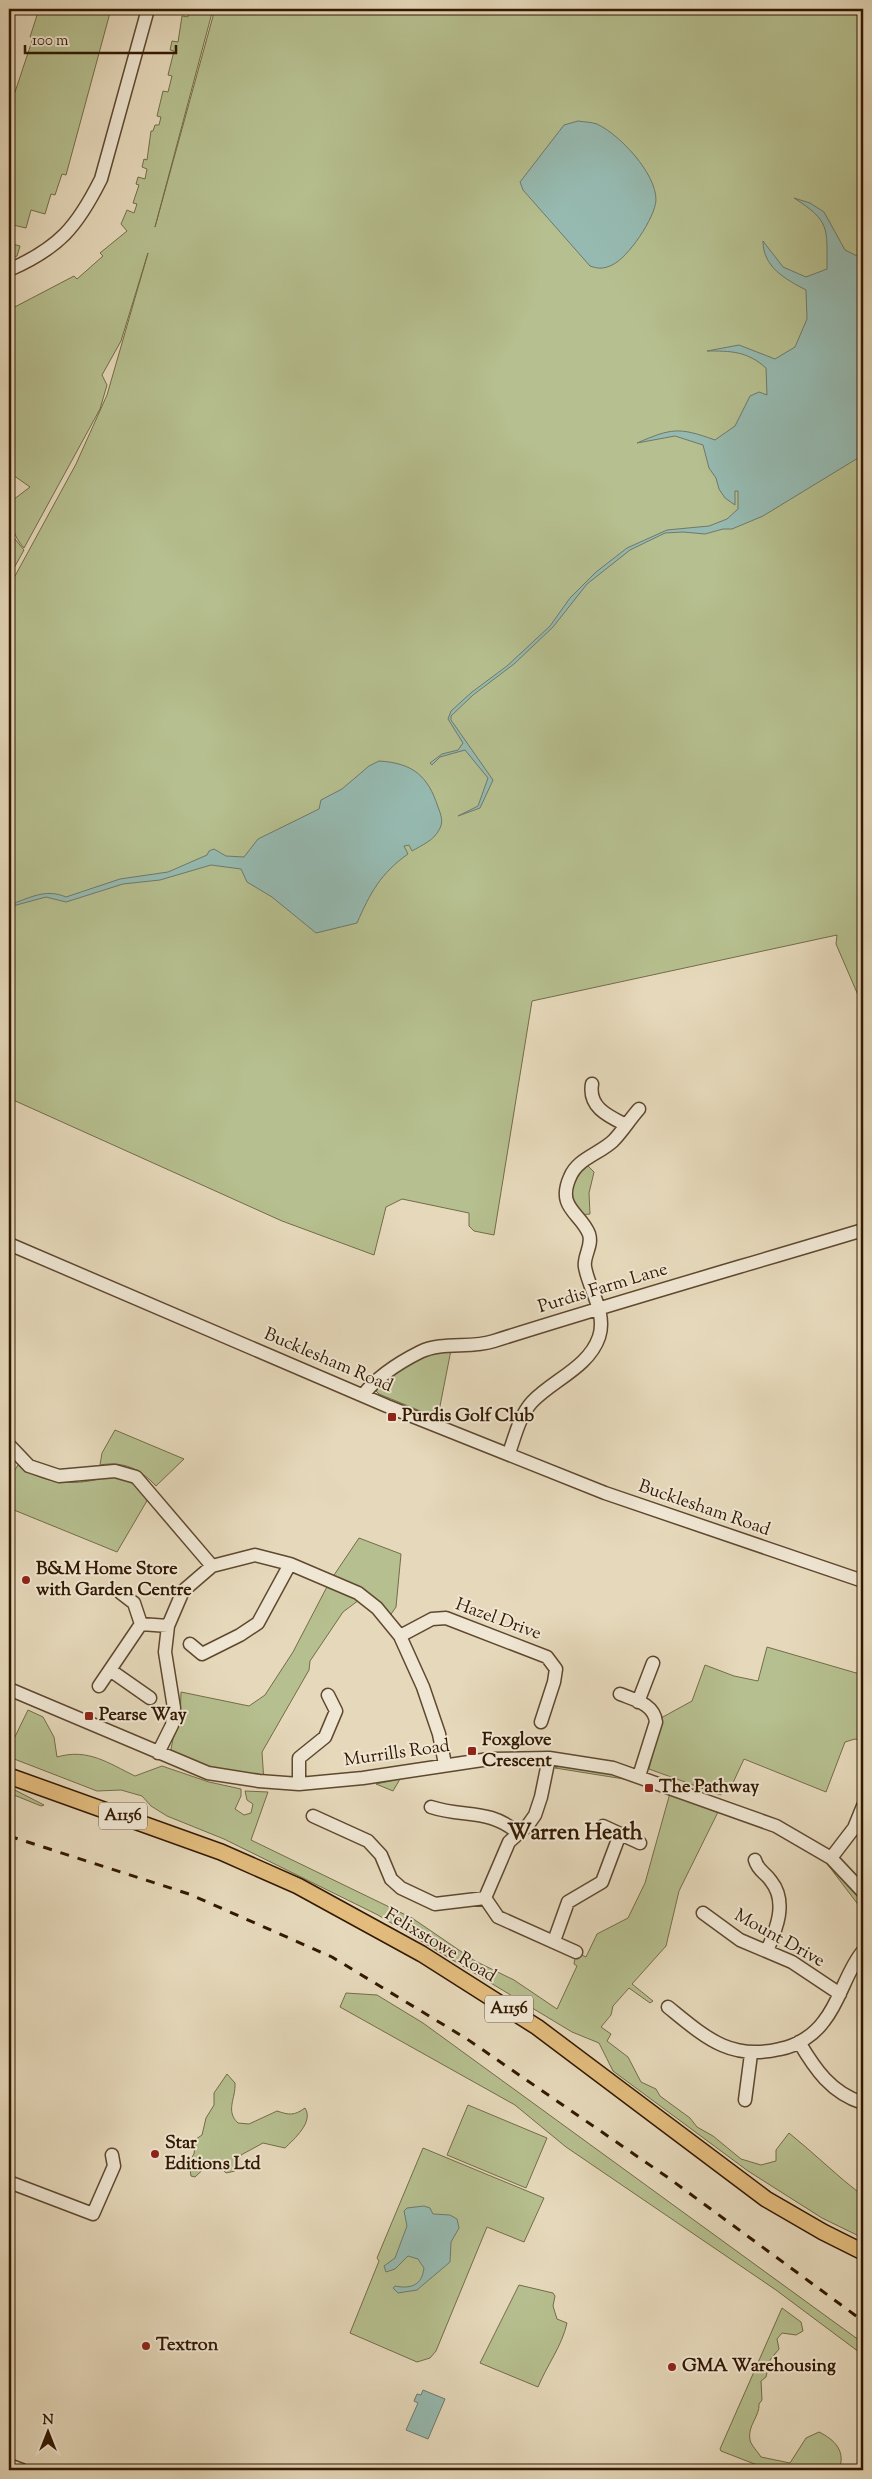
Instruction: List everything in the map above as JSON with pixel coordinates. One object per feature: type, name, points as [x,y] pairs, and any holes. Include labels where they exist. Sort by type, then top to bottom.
[{"type":"main road","name":"Felixstowe Road","points":[[9,1776],[221,1852],[298,1886],[414,1950],[537,2028],[766,2199],[823,2232],[863,2252]]},
{"type":"street","points":[[9,270],[29,261],[66,235],[81,218],[92,198],[101,179],[148,9]]},
{"type":"street","points":[[592,1084],[591,1095],[597,1107],[626,1125]]},
{"type":"street","points":[[508,1453],[522,1418],[530,1404],[588,1357],[595,1347],[601,1331],[598,1308],[584,1265],[590,1240],[589,1232],[568,1205],[567,1185],[572,1171],[579,1164],[604,1149],[639,1109]]},
{"type":"street","name":"Purdis Farm Lane","points":[[363,1395],[378,1379],[421,1351],[446,1346],[484,1344],[598,1308],[863,1230]]},
{"type":"street","name":"Bucklesham Road","points":[[9,1244],[363,1395],[605,1493],[863,1581]]},
{"type":"street","points":[[9,1446],[29,1466],[59,1476],[115,1471],[136,1477],[212,1566]]},
{"type":"street","points":[[158,1753],[172,1725],[174,1708],[165,1652],[168,1626],[183,1591],[212,1566],[255,1555],[290,1564],[358,1593],[377,1608],[400,1636],[423,1688],[440,1734],[445,1764]]},
{"type":"street","points":[[190,1644],[202,1654],[240,1636],[258,1623],[290,1564]]},
{"type":"street","points":[[121,1592],[134,1603],[141,1624]]},
{"type":"street","name":"Hazel Drive","points":[[400,1636],[432,1619],[446,1618],[547,1657],[556,1669],[541,1722]]},
{"type":"street","points":[[141,1624],[168,1626]]},
{"type":"street","points":[[99,1686],[141,1624]]},
{"type":"street","points":[[638,1702],[653,1664]]},
{"type":"street","points":[[110,1670],[150,1698]]},
{"type":"street","name":"Murrills Road","points":[[9,1689],[208,1774],[259,1781],[299,1784],[362,1778],[445,1764],[489,1759],[549,1758],[613,1768],[640,1776],[776,1826],[831,1858],[863,1892]]},
{"type":"street","points":[[620,1694],[651,1709],[656,1722],[640,1776]]},
{"type":"street","points":[[299,1784],[299,1758],[325,1737],[336,1711],[328,1695]]},
{"type":"street","points":[[485,1898],[509,1842],[528,1825],[535,1814],[541,1797],[549,1758]]},
{"type":"street","points":[[831,1858],[854,1828],[863,1806]]},
{"type":"street","points":[[431,1807],[448,1813],[488,1816],[505,1822],[518,1833]]},
{"type":"street","points":[[313,1816],[368,1840],[381,1855],[391,1879],[401,1888],[435,1904],[485,1898]]},
{"type":"street","points":[[603,1826],[640,1843]]},
{"type":"street","points":[[554,1941],[568,1902],[602,1882],[620,1834]]},
{"type":"street","points":[[755,1860],[758,1870],[772,1881],[781,1901],[776,1929],[767,1951]]},
{"type":"street","points":[[485,1898],[498,1918],[576,1952]]},
{"type":"street","name":"Mount Drive","points":[[703,1914],[740,1940],[792,1962],[840,1994]]},
{"type":"street","points":[[668,2007],[705,2037],[728,2048],[751,2054],[785,2048],[799,2042],[824,2021],[863,1951]]},
{"type":"street","points":[[799,2042],[823,2080],[840,2092],[863,2103]]},
{"type":"street","points":[[745,2100],[751,2054]]},
{"type":"street","points":[[9,2182],[94,2214],[114,2166],[112,2155]]},
{"type":"street","points":[[9,2465],[22,2470]]},
{"type":"green space","points":[[39,9],[111,9],[66,175],[62,174],[55,195],[51,194],[45,214],[31,210],[26,228],[9,224],[9,110],[33,38],[30,37]]},
{"type":"green space","points":[[190,9],[213,9],[155,227],[215,9],[863,9],[863,995],[858,995],[836,944],[837,935],[532,1001],[494,1235],[474,1231],[469,1226],[469,1213],[402,1199],[386,1207],[374,1255],[282,1221],[11,1099],[14,1089],[9,1086],[9,587],[76,464],[107,395],[148,253],[121,341],[102,375],[107,385],[100,409],[24,548],[14,533],[9,509],[9,503],[30,487],[13,475],[15,471],[12,469],[9,472],[9,310],[74,276],[77,279],[103,256],[100,253],[127,231],[121,224],[127,210],[134,213],[137,204],[133,203],[139,185],[136,184],[138,177],[145,179],[147,169],[142,167],[144,159],[147,160],[151,131],[153,131],[155,125],[159,125],[161,117],[157,116],[163,91],[168,92],[172,76],[168,75],[174,51],[170,50],[172,41],[178,42],[182,16],[188,17]]},
{"type":"green space","points":[[9,243],[20,246],[17,256],[9,260]]},
{"type":"green space","points":[[15,539],[24,550],[9,577],[9,563],[12,559],[14,548],[9,545],[9,541]]},
{"type":"green space","points":[[587,1165],[594,1172],[589,1193],[590,1214],[579,1215],[572,1202],[572,1189]]},
{"type":"green space","points":[[451,1350],[440,1406],[441,1416],[435,1417],[379,1394],[376,1391],[381,1381],[427,1354]]},
{"type":"green space","points":[[115,1430],[184,1459],[156,1486],[138,1471],[124,1465],[100,1465],[102,1453]]},
{"type":"green space","points":[[18,1465],[34,1475],[61,1482],[120,1478],[135,1485],[148,1499],[117,1552],[9,1508],[11,1480]]},
{"type":"green space","points":[[359,1538],[401,1554],[396,1607],[387,1620],[363,1597],[343,1612],[310,1661],[309,1670],[262,1752],[264,1782],[169,1759],[173,1739],[180,1723],[181,1692],[249,1706],[265,1695],[293,1652],[330,1581]]},
{"type":"green space","points":[[767,1647],[863,1675],[863,1742],[855,1739],[845,1742],[826,1792],[744,1759],[731,1787],[725,1785],[721,1795],[649,1769],[661,1718],[692,1701],[705,1665],[734,1676],[758,1681]]},
{"type":"green space","points":[[28,1710],[43,1717],[54,1737],[57,1757],[78,1754],[98,1758],[135,1776],[162,1766],[209,1782],[241,1789],[241,1796],[235,1809],[244,1815],[251,1813],[253,1804],[247,1800],[245,1791],[268,1792],[251,1840],[412,1918],[475,1961],[514,1980],[557,2009],[577,1966],[574,1964],[576,1952],[586,1957],[597,1934],[628,1918],[645,1883],[670,1793],[718,1812],[679,1891],[666,1946],[632,1984],[653,2001],[650,2003],[629,1988],[613,2006],[611,2015],[601,2027],[611,2034],[607,2041],[628,2057],[641,2082],[656,2089],[660,2096],[690,2118],[697,2127],[713,2136],[741,2159],[761,2165],[776,2161],[776,2150],[789,2133],[863,2196],[863,2238],[822,2218],[748,2171],[613,2071],[599,2043],[572,2032],[378,1915],[224,1839],[167,1816],[151,1806],[142,1796],[121,1790],[97,1791],[9,1757],[9,1749]]},
{"type":"green space","points":[[563,1765],[625,1777],[624,1779],[555,1768]]},
{"type":"green space","points":[[400,1779],[393,1791],[376,1784]]},
{"type":"green space","points":[[9,1787],[44,1805],[41,1806],[9,1793]]},
{"type":"green space","points":[[828,1865],[863,1901],[863,1911]]},
{"type":"green space","points":[[346,1993],[377,1995],[423,2023],[863,2343],[863,2355],[776,2290],[566,2147],[515,2105],[340,2007]]},
{"type":"green space","points":[[227,2074],[235,2083],[232,2114],[238,2123],[249,2124],[277,2111],[291,2114],[305,2108],[307,2119],[302,2130],[285,2148],[263,2143],[241,2155],[235,2171],[226,2173],[217,2163],[211,2162],[195,2177],[191,2176],[189,2162],[194,2154],[196,2139],[202,2135],[206,2118],[214,2105],[214,2093]]},
{"type":"green space","points":[[468,2105],[547,2138],[526,2188],[447,2155]]},
{"type":"green space","points":[[423,2148],[544,2198],[524,2242],[487,2227],[436,2351],[430,2358],[417,2362],[350,2333],[379,2261],[377,2258]]},
{"type":"green space","points":[[519,2285],[553,2293],[555,2296],[553,2306],[557,2319],[567,2323],[562,2340],[538,2387],[480,2363]]},
{"type":"green space","points":[[782,2308],[801,2322],[803,2331],[796,2335],[782,2333],[777,2339],[779,2349],[770,2360],[766,2377],[761,2381],[762,2400],[750,2430],[751,2442],[761,2457],[790,2463],[806,2438],[819,2432],[838,2447],[841,2457],[839,2470],[770,2470],[720,2449]]},
{"type":"water","points":[[578,121],[597,124],[626,146],[650,178],[656,200],[651,217],[640,237],[618,261],[604,268],[590,266],[523,190],[520,182],[564,125]]},
{"type":"water","points":[[794,198],[810,203],[824,212],[845,250],[863,259],[863,455],[763,516],[732,529],[723,529],[705,534],[665,533],[630,550],[587,584],[553,627],[514,664],[473,695],[451,716],[451,720],[493,780],[480,808],[458,816],[478,806],[488,778],[465,750],[440,757],[432,765],[430,763],[442,754],[458,750],[463,743],[448,719],[451,711],[472,692],[507,666],[550,626],[570,598],[596,572],[627,548],[667,530],[709,526],[727,519],[738,509],[738,491],[735,491],[735,505],[725,498],[709,468],[703,445],[675,436],[637,443],[659,434],[676,431],[693,433],[715,440],[735,426],[750,396],[759,392],[767,395],[766,368],[759,362],[738,353],[707,351],[739,345],[775,359],[795,347],[807,319],[806,290],[783,277],[771,265],[764,250],[763,241],[783,267],[806,277],[827,269],[827,243],[824,226],[820,219]]},
{"type":"water","points":[[379,761],[391,762],[410,768],[424,779],[434,796],[442,821],[434,837],[423,845],[412,851],[409,845],[404,846],[408,854],[390,869],[377,884],[357,923],[316,933],[272,897],[247,882],[241,869],[211,865],[160,880],[123,884],[66,902],[46,897],[9,907],[9,905],[38,895],[51,893],[66,897],[120,879],[168,872],[207,855],[209,851],[214,849],[226,856],[244,857],[258,839],[319,809],[321,800],[342,789],[369,766]]},
{"type":"water","points":[[424,2206],[430,2208],[433,2214],[450,2215],[457,2219],[459,2228],[451,2242],[450,2262],[417,2290],[398,2293],[393,2288],[395,2286],[406,2287],[414,2285],[421,2279],[424,2268],[418,2259],[408,2256],[395,2269],[386,2272],[384,2266],[395,2258],[407,2226],[404,2211],[407,2208]]},
{"type":"water","points":[[423,2390],[445,2399],[428,2439],[406,2430],[418,2403],[414,2401],[417,2394],[421,2395]]},
{"type":"railway","points":[[9,1836],[189,1894],[332,1957],[467,2039],[670,2179],[863,2321]]},
{"type":"place","name":"Purdis Golf Club","points":[[392,1417]]},
{"type":"place","name":"B&M Home Store with Garden Centre","points":[[26,1580]]},
{"type":"place","name":"Pearse Way","points":[[89,1716]]},
{"type":"place","name":"Foxglove Crescent","points":[[472,1751]]},
{"type":"place","name":"The Pathway","points":[[649,1788]]},
{"type":"place","name":"Star Editions Ltd","points":[[155,2154]]},
{"type":"place","name":"Textron","points":[[146,2346]]},
{"type":"place","name":"GMA Warehousing","points":[[672,2367]]},
{"type":"district","name":"Warren Heath","points":[[575,1834]]}]
